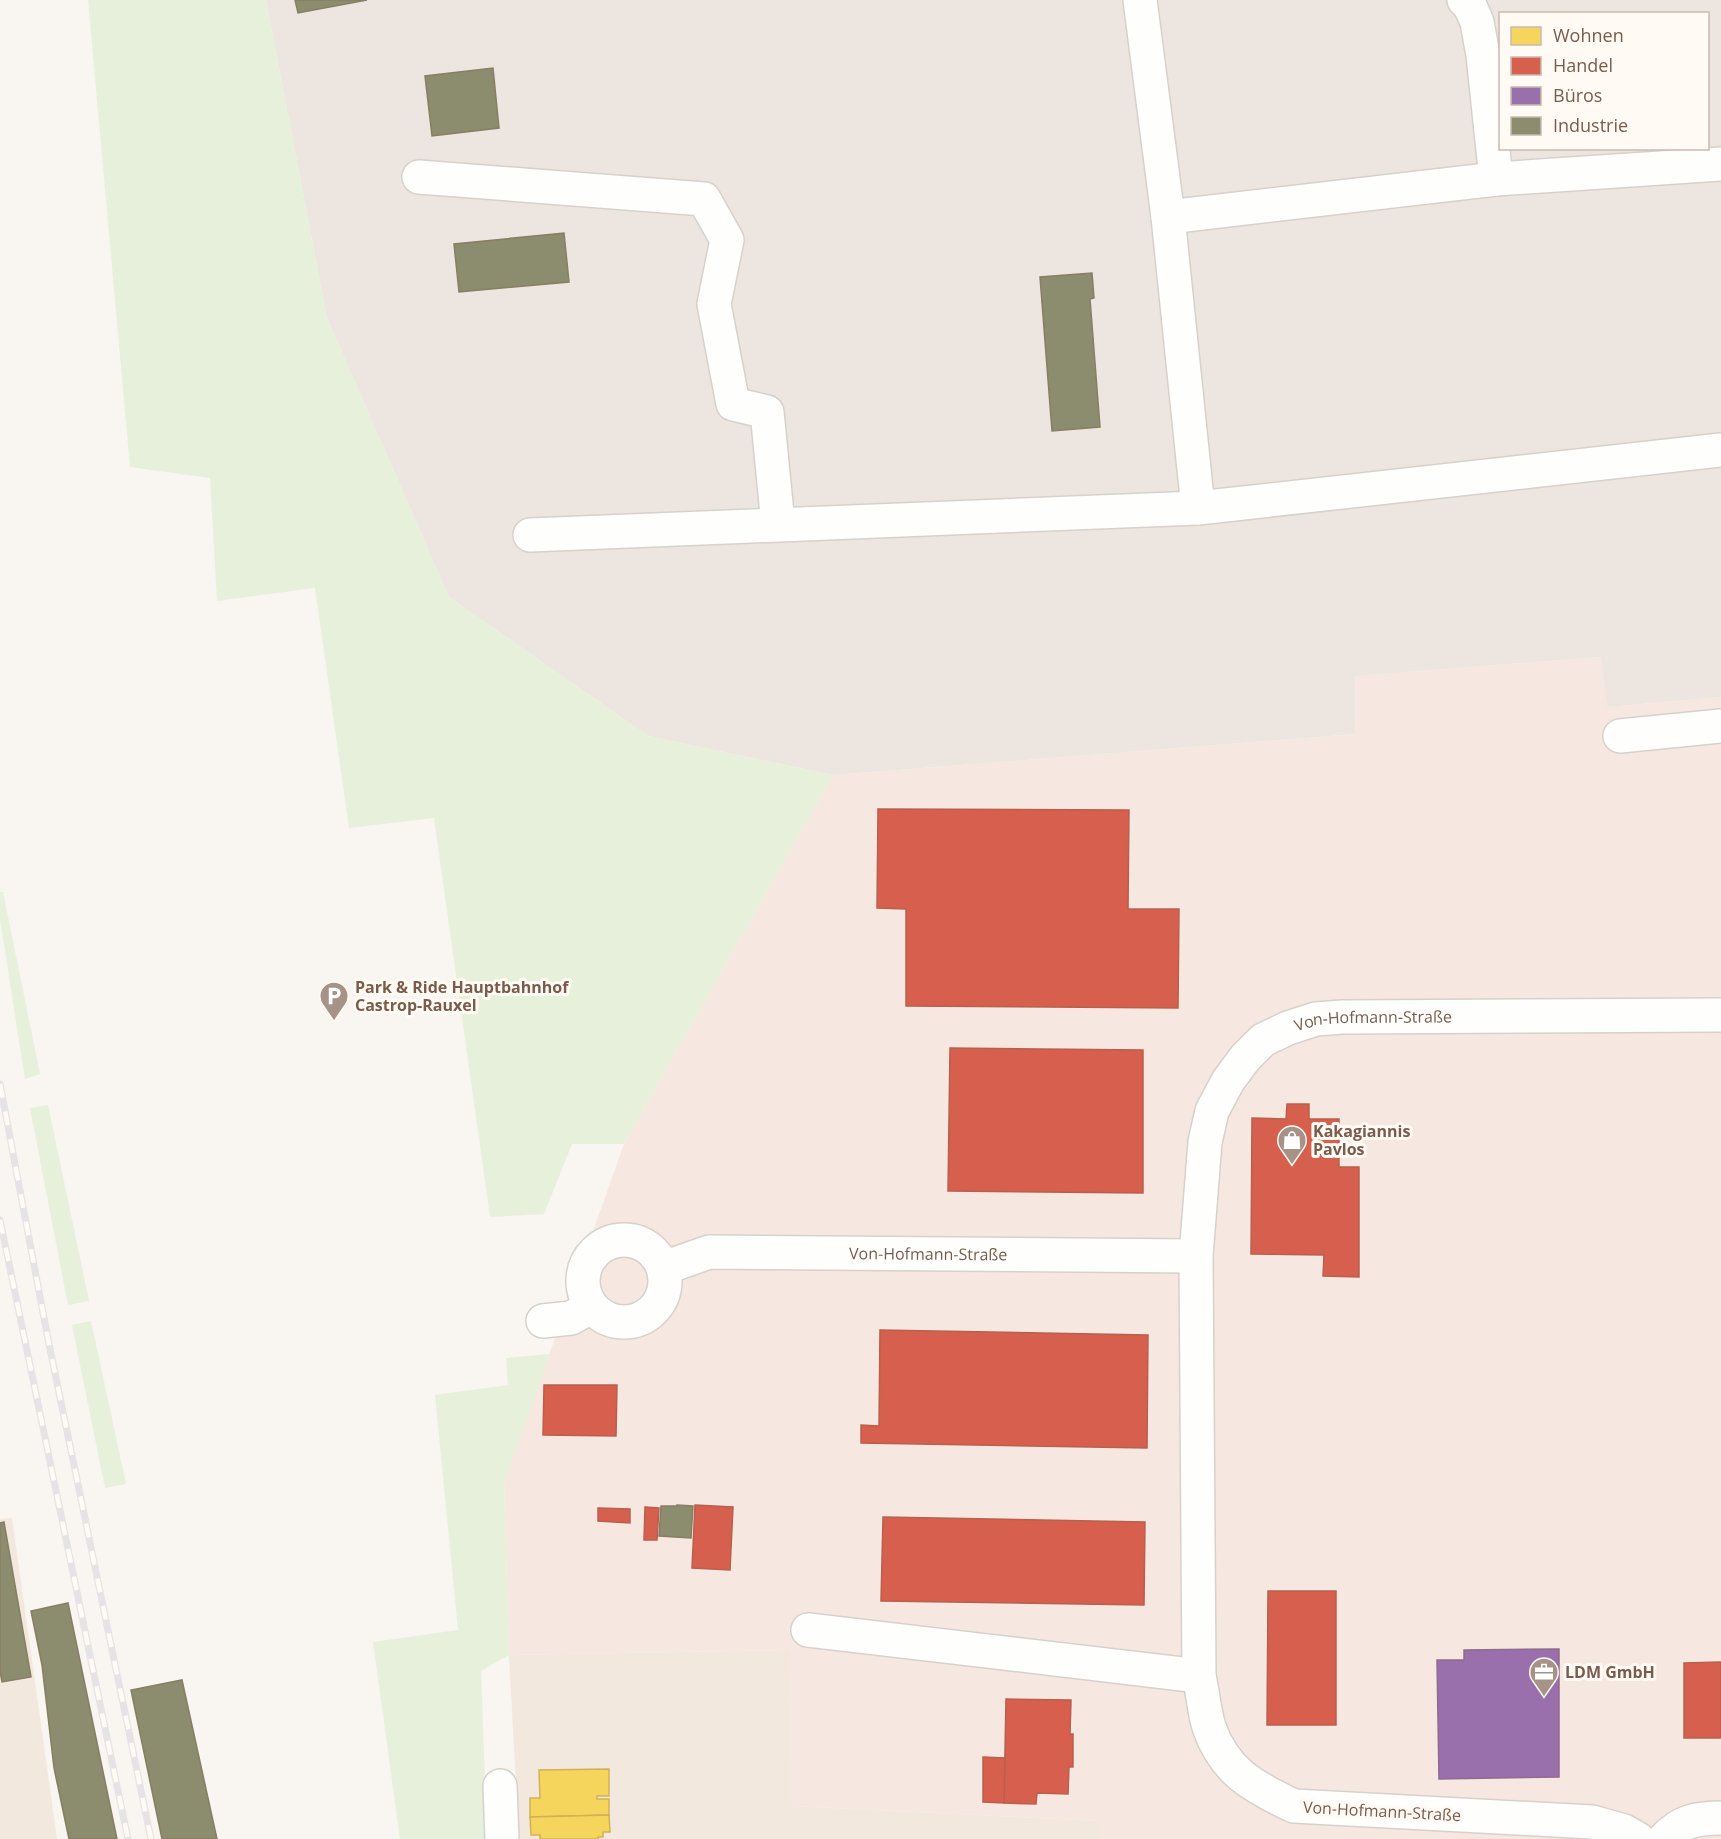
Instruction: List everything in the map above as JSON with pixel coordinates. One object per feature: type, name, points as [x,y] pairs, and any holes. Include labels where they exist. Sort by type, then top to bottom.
[{"type":"street","points":[[1140,0],[1167,217],[1198,508]]},
{"type":"street","points":[[1464,0],[1470,6],[1478,22],[1496,179]]},
{"type":"street","points":[[1167,217],[1496,179],[1721,164]]},
{"type":"street","points":[[419,177],[704,199],[727,240],[714,304],[733,404],[766,412],[778,524]]},
{"type":"street","points":[[530,535],[1198,508],[1721,450]]},
{"type":"street","points":[[1620,736],[1721,726]]},
{"type":"street","name":"Von-Hofmann-Straße","points":[[1638,1839],[1624,1831],[1592,1822],[1294,1806],[1263,1792],[1244,1780],[1227,1763],[1209,1727],[1200,1676],[1196,1256],[1205,1142],[1212,1111],[1228,1081],[1245,1058],[1263,1040],[1288,1028],[1316,1019],[1721,1015]]},
{"type":"street","points":[[617,1240],[637,1242],[649,1247],[658,1257],[664,1269],[665,1283],[662,1297],[655,1309],[643,1318],[629,1322],[615,1322],[601,1317],[591,1307],[584,1294],[582,1281],[584,1268],[590,1256],[599,1247],[617,1240]]},
{"type":"street","name":"Von-Hofmann-Straße","points":[[664,1269],[709,1252],[1196,1256]]},
{"type":"street","points":[[543,1321],[571,1318],[591,1307]]},
{"type":"street","points":[[808,1630],[1200,1676]]},
{"type":"street","points":[[500,1786],[502,1839]]},
{"type":"street","points":[[1664,1839],[1675,1827],[1702,1818],[1721,1818]]},
{"type":"shaded area","points":[[266,0],[1721,0],[1721,697],[1607,707],[1601,657],[1355,676],[1355,734],[833,775],[648,736],[449,597],[327,318]]},
{"type":"shaded area","points":[[1602,657],[1607,707],[1721,697],[1721,1839],[1101,1839],[1100,1821],[791,1806],[790,1650],[509,1655],[504,1482],[624,1144],[833,775],[1355,734],[1354,676]]},
{"type":"shaded area","points":[[12,1518],[57,1839],[0,1839],[0,1519]]},
{"type":"shaded area","points":[[790,1650],[791,1806],[1101,1821],[1101,1839],[519,1839],[509,1655]]},
{"type":"green space","points":[[88,0],[266,0],[327,318],[449,597],[648,736],[833,775],[624,1144],[572,1144],[544,1214],[490,1217],[434,818],[349,828],[315,588],[217,601],[210,478],[130,467]]},
{"type":"green space","points":[[0,892],[3,892],[40,1074],[25,1079],[0,919]]},
{"type":"green space","points":[[48,1105],[89,1301],[68,1305],[30,1108]]},
{"type":"green space","points":[[91,1321],[126,1484],[105,1488],[72,1325]]},
{"type":"green space","points":[[550,1354],[504,1482],[509,1655],[481,1671],[487,1839],[400,1839],[373,1642],[458,1630],[435,1395],[508,1385],[506,1358]]},
{"type":"building: Wohnen","points":[[609,1769],[609,1796],[597,1796],[597,1799],[609,1799],[609,1815],[530,1817],[530,1798],[540,1798],[539,1770]]},
{"type":"building: Wohnen","points":[[609,1815],[610,1832],[603,1832],[603,1837],[598,1837],[598,1839],[540,1839],[540,1835],[531,1835],[530,1817]]},
{"type":"building: Handel","points":[[878,809],[1129,810],[1128,909],[1179,909],[1178,1008],[906,1006],[906,909],[877,908]]},
{"type":"building: Handel","points":[[950,1048],[1143,1050],[1143,1193],[948,1191]]},
{"type":"building: Handel","points":[[1287,1104],[1309,1104],[1309,1119],[1339,1119],[1339,1167],[1359,1167],[1359,1277],[1323,1276],[1324,1255],[1251,1254],[1252,1118],[1286,1119]]},
{"type":"building: Handel","points":[[880,1330],[1148,1335],[1147,1448],[861,1443],[861,1425],[879,1426]]},
{"type":"building: Handel","points":[[544,1385],[617,1385],[616,1436],[543,1435]]},
{"type":"building: Handel","points":[[695,1505],[733,1507],[730,1570],[692,1568]]},
{"type":"building: Handel","points":[[645,1507],[659,1508],[657,1540],[644,1540]]},
{"type":"building: Handel","points":[[598,1508],[630,1509],[630,1523],[598,1521]]},
{"type":"building: Handel","points":[[883,1517],[1145,1522],[1144,1605],[881,1601]]},
{"type":"building: Handel","points":[[1268,1591],[1336,1591],[1336,1725],[1267,1725]]},
{"type":"building: Handel","points":[[1721,1662],[1721,1738],[1684,1738],[1684,1663]]},
{"type":"building: Handel","points":[[1006,1699],[1071,1700],[1070,1734],[1073,1734],[1073,1767],[1069,1767],[1068,1794],[1037,1793],[1036,1804],[1004,1803]]},
{"type":"building: Handel","points":[[983,1757],[1005,1758],[1004,1803],[983,1802]]},
{"type":"building: Büros","points":[[1559,1649],[1559,1777],[1439,1779],[1437,1660],[1464,1660],[1464,1650]]},
{"type":"building: Industrie","points":[[295,0],[367,0],[298,13]]},
{"type":"building: Industrie","points":[[493,68],[499,128],[432,136],[425,76]]},
{"type":"building: Industrie","points":[[564,233],[569,282],[459,292],[454,244]]},
{"type":"building: Industrie","points":[[1092,273],[1094,298],[1090,299],[1100,427],[1052,431],[1040,277]]},
{"type":"building: Industrie","points":[[661,1506],[693,1506],[691,1538],[659,1536]]},
{"type":"building: Industrie","points":[[4,1522],[31,1677],[2,1682],[0,1671],[0,1523]]},
{"type":"building: Industrie","points":[[68,1603],[117,1839],[69,1839],[54,1768],[42,1665],[31,1611]]},
{"type":"building: Industrie","points":[[182,1680],[217,1839],[162,1839],[131,1690]]},
{"type":"railway","points":[[0,1084],[47,1334],[151,1839]]},
{"type":"railway","points":[[0,1220],[128,1839]]},
{"type":"place","name":"Park & Ride Hauptbahnhof Castrop-Rauxel","points":[[334,1022]]},
{"type":"place","name":"Kakagiannis Pavlos","points":[[1292,1166]]},
{"type":"place","name":"LDM GmbH","points":[[1544,1698]]}]
